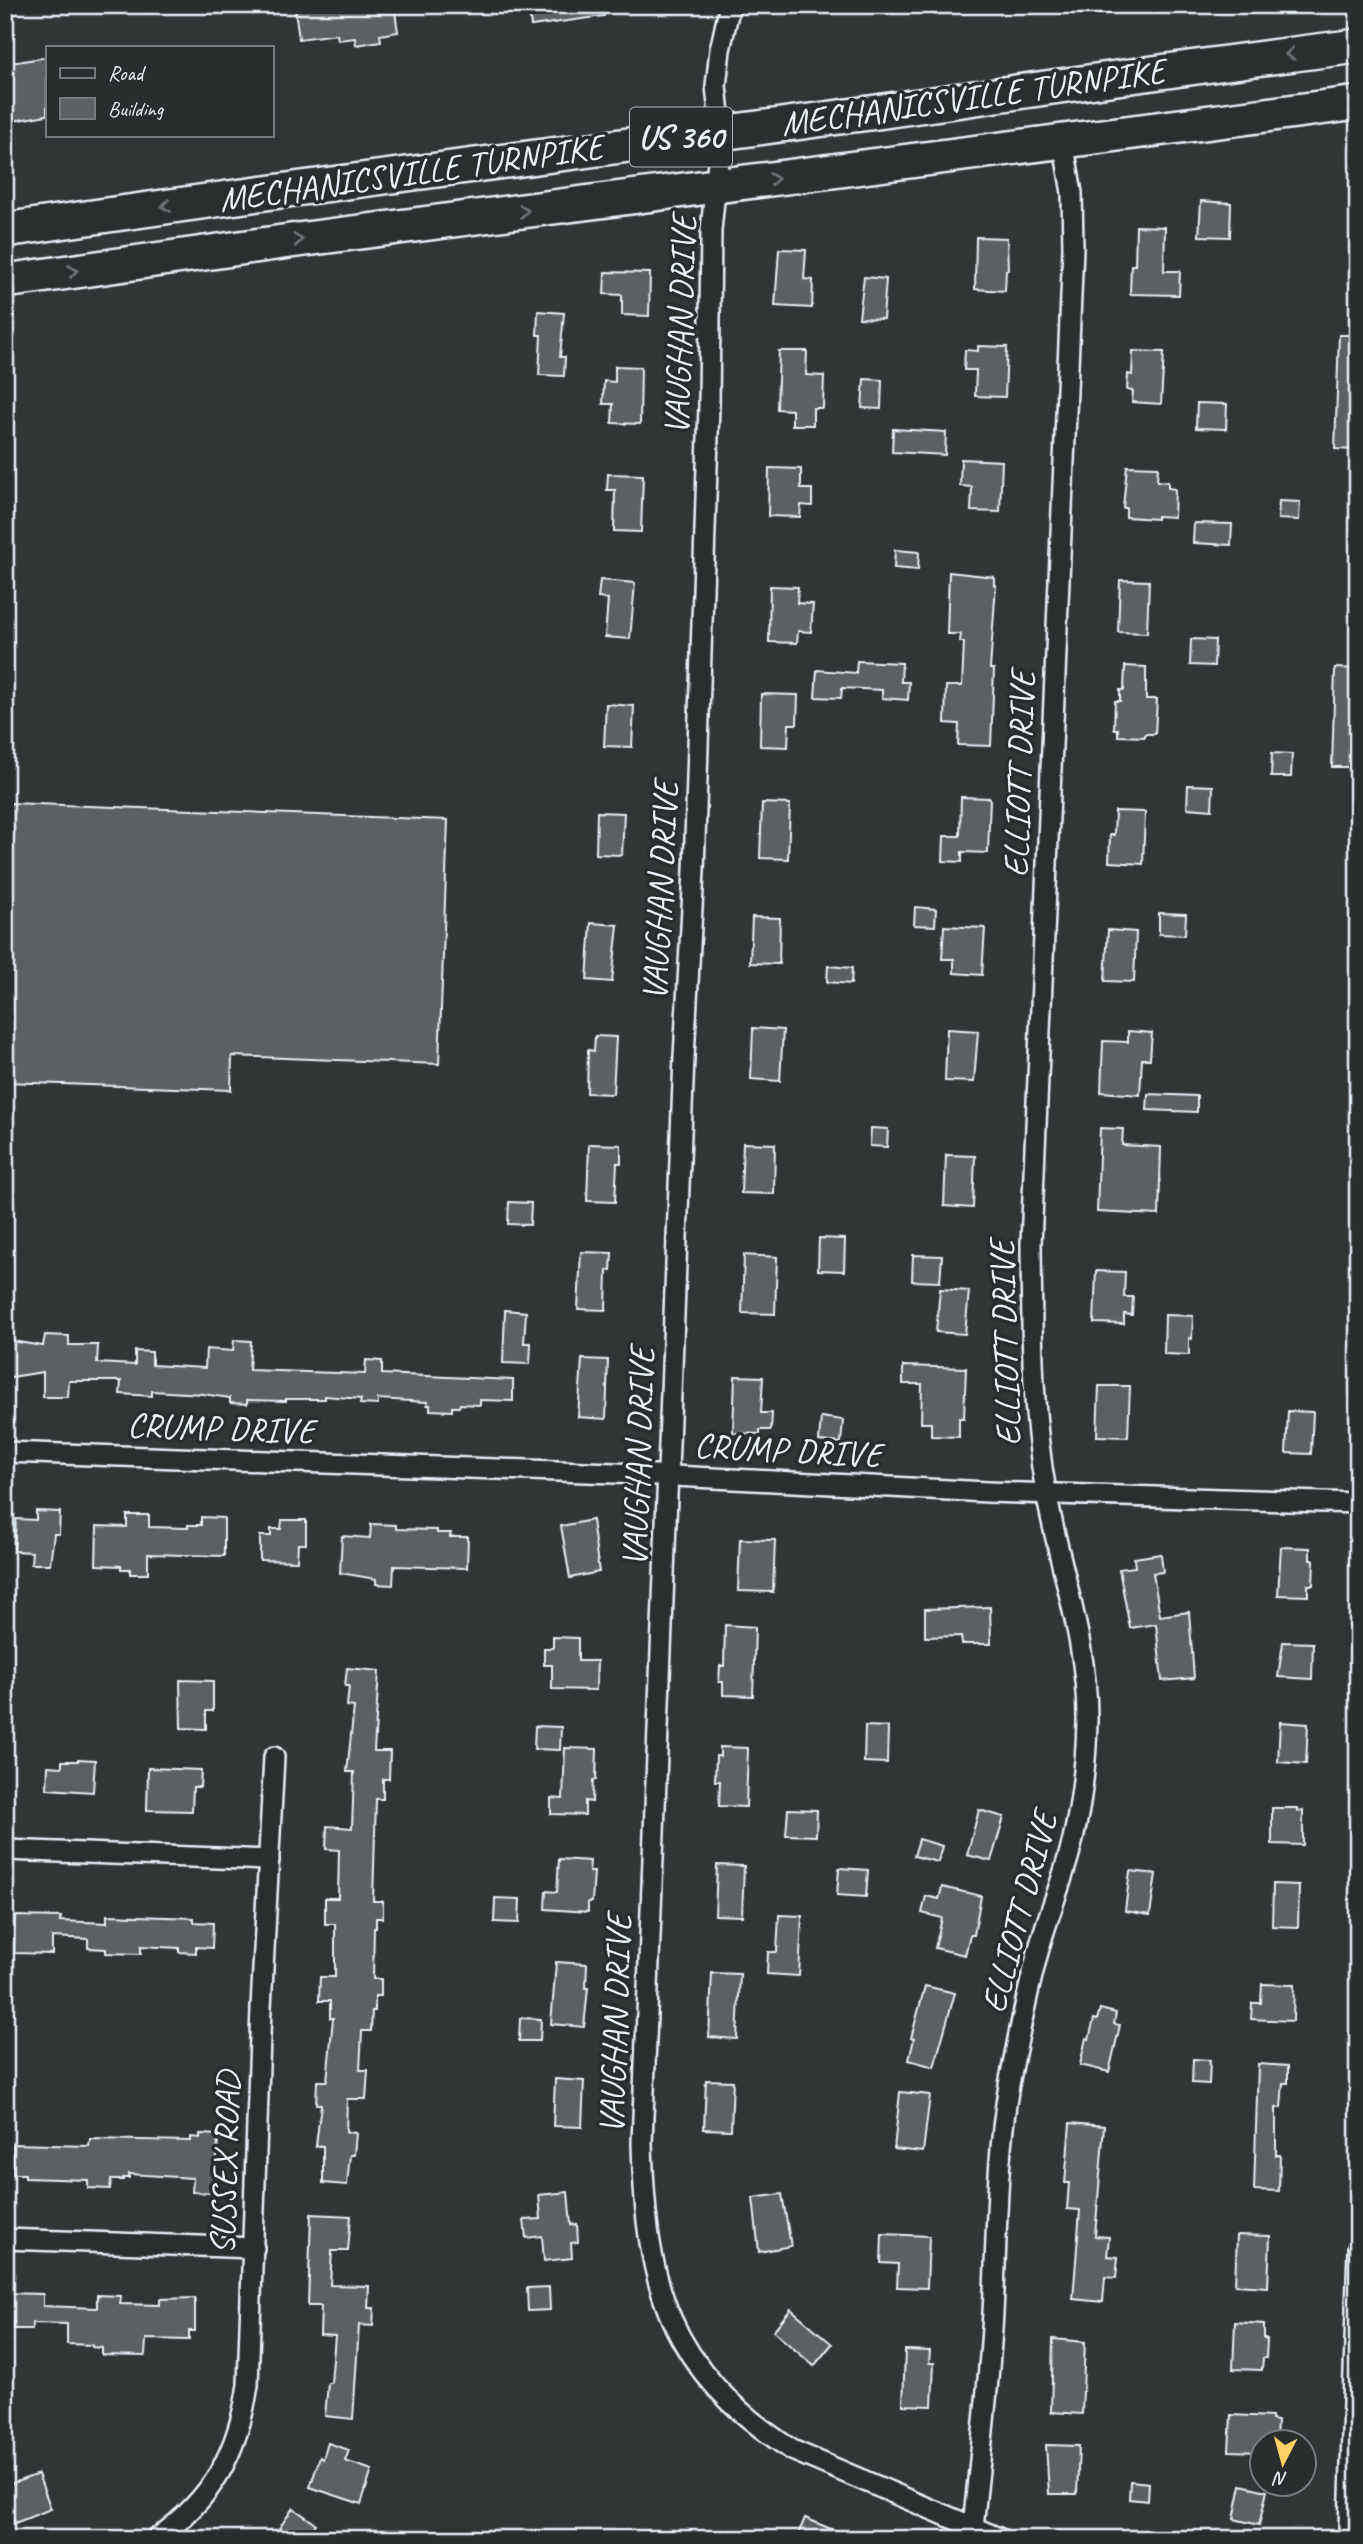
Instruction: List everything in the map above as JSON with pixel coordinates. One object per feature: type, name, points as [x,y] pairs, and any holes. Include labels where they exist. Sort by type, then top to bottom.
[{"type":"highway","name":"MECHANICSVILLE TURNPIKE","points":[[5,230],[231,196],[721,132],[1152,71],[1358,46]]},
{"type":"highway","name":"MECHANICSVILLE TURNPIKE","points":[[5,281],[1358,103]]},
{"type":"street","name":"VAUGHAN DRIVE","points":[[730,5],[720,50],[716,86],[721,132],[712,230],[709,418],[694,871],[684,1057],[642,2143],[648,2237],[667,2312],[706,2377],[732,2405],[764,2432],[792,2450],[1001,2539]]},
{"type":"street","name":"ELLIOTT DRIVE","points":[[972,2528],[993,2316],[1000,2165],[1008,2091],[1021,2018],[1073,1842],[1086,1756],[1086,1693],[1078,1630],[1046,1493],[1036,1426],[1032,1353],[1031,1244],[1073,248],[1072,193],[1063,141]]},
{"type":"street","name":"CRUMP DRIVE","points":[[5,1452],[1358,1503]]},
{"type":"street","name":"SUSSEX ROAD","points":[[156,2539],[183,2519],[205,2495],[223,2469],[234,2446],[243,2416],[248,2385],[274,1758]]},
{"type":"street","points":[[5,1850],[269,1860]]},
{"type":"street","points":[[5,2239],[254,2248]]},
{"type":"street","points":[[1349,2526],[1358,2249]]},
{"type":"building","points":[[327,5],[394,5],[398,32],[380,35],[381,41],[356,45],[355,38],[338,40],[337,34],[299,39],[295,10]]},
{"type":"building","points":[[528,5],[603,5],[604,16],[531,26]]},
{"type":"building","points":[[46,57],[46,115],[7,122],[5,64]]},
{"type":"building","points":[[1201,201],[1231,203],[1230,237],[1199,236]]},
{"type":"building","points":[[1136,226],[1165,227],[1164,271],[1180,271],[1179,295],[1130,294],[1131,265],[1135,265]]},
{"type":"building","points":[[976,237],[1007,238],[1008,270],[1005,291],[975,289]]},
{"type":"building","points":[[779,249],[806,250],[804,279],[813,280],[812,308],[775,306]]},
{"type":"building","points":[[605,272],[650,273],[649,316],[622,315],[622,295],[604,294]]},
{"type":"building","points":[[864,277],[886,279],[883,319],[859,318]]},
{"type":"building","points":[[538,311],[564,313],[560,357],[565,357],[564,376],[539,375],[541,335],[537,335]]},
{"type":"building","points":[[1339,335],[1358,335],[1358,450],[1335,449]]},
{"type":"building","points":[[978,346],[1007,347],[1005,397],[975,396],[976,370],[964,370],[965,350],[978,351]]},
{"type":"building","points":[[779,351],[807,351],[806,375],[824,376],[823,408],[813,408],[813,425],[792,425],[792,410],[777,409]]},
{"type":"building","points":[[1133,351],[1164,352],[1161,404],[1132,402],[1133,391],[1127,390],[1128,374],[1132,375]]},
{"type":"building","points":[[615,366],[641,367],[640,424],[612,423],[613,404],[603,404],[604,381],[615,382]]},
{"type":"building","points":[[864,379],[882,380],[881,409],[862,408]]},
{"type":"building","points":[[1197,403],[1227,404],[1226,429],[1196,428]]},
{"type":"building","points":[[893,429],[946,432],[945,455],[892,452]]},
{"type":"building","points":[[961,459],[1002,461],[1000,512],[971,511],[972,487],[960,486]]},
{"type":"building","points":[[1127,466],[1158,467],[1157,481],[1168,482],[1168,488],[1175,489],[1174,517],[1126,517],[1126,508],[1123,508]]},
{"type":"building","points":[[769,468],[801,469],[801,489],[812,489],[812,506],[801,505],[800,517],[768,516]]},
{"type":"building","points":[[608,474],[643,475],[641,532],[614,531],[615,490],[607,490]]},
{"type":"building","points":[[1279,501],[1300,502],[1299,520],[1278,519]]},
{"type":"building","points":[[1194,523],[1232,524],[1231,545],[1193,543]]},
{"type":"building","points":[[895,550],[919,552],[918,570],[894,568]]},
{"type":"building","points":[[949,572],[994,577],[996,585],[990,669],[994,669],[991,746],[958,745],[959,724],[945,723],[946,686],[962,686],[964,642],[960,642],[961,634],[947,634]]},
{"type":"building","points":[[600,580],[635,583],[630,639],[605,637],[608,599],[598,598]]},
{"type":"building","points":[[1120,580],[1149,581],[1147,633],[1118,632]]},
{"type":"building","points":[[770,586],[798,587],[797,603],[813,604],[811,632],[798,631],[797,643],[769,642]]},
{"type":"building","points":[[1191,639],[1215,640],[1214,666],[1190,665]]},
{"type":"building","points":[[857,661],[902,663],[901,682],[909,682],[908,700],[882,698],[882,690],[842,688],[841,698],[815,697],[817,670],[856,673]]},
{"type":"building","points":[[1125,666],[1146,667],[1146,699],[1157,699],[1155,734],[1145,734],[1145,737],[1118,736],[1118,729],[1114,729],[1115,701],[1120,701],[1120,690],[1124,690]]},
{"type":"building","points":[[1335,668],[1358,669],[1358,767],[1332,767]]},
{"type":"building","points":[[761,694],[798,695],[797,724],[789,724],[788,747],[760,746]]},
{"type":"building","points":[[606,704],[634,706],[632,747],[604,746]]},
{"type":"building","points":[[1272,753],[1292,754],[1291,777],[1271,777]]},
{"type":"building","points":[[1188,785],[1213,786],[1212,810],[1187,808]]},
{"type":"building","points":[[961,797],[990,798],[988,853],[962,852],[962,862],[943,861],[944,836],[960,836]]},
{"type":"building","points":[[10,803],[448,820],[439,1064],[232,1056],[231,1090],[5,1082],[5,930]]},
{"type":"building","points":[[762,803],[790,804],[788,859],[760,858]]},
{"type":"building","points":[[1115,811],[1145,812],[1143,864],[1109,862],[1110,835],[1114,835]]},
{"type":"building","points":[[597,812],[624,813],[622,855],[596,854]]},
{"type":"building","points":[[915,907],[936,909],[935,926],[914,925]]},
{"type":"building","points":[[1159,913],[1186,914],[1185,935],[1159,934]]},
{"type":"building","points":[[752,917],[780,918],[779,964],[750,963]]},
{"type":"building","points":[[591,923],[618,925],[612,982],[587,980]]},
{"type":"building","points":[[944,926],[985,928],[982,975],[954,973],[954,959],[942,959]]},
{"type":"building","points":[[1108,930],[1136,932],[1134,982],[1105,981]]},
{"type":"building","points":[[828,966],[852,968],[851,984],[827,982]]},
{"type":"building","points":[[753,1028],[783,1030],[780,1081],[751,1079]]},
{"type":"building","points":[[947,1029],[978,1031],[974,1082],[945,1081]]},
{"type":"building","points":[[1128,1031],[1152,1033],[1150,1059],[1142,1059],[1140,1095],[1101,1092],[1103,1041],[1128,1042]]},
{"type":"building","points":[[595,1036],[616,1037],[613,1094],[587,1093],[588,1050],[594,1051]]},
{"type":"building","points":[[1148,1094],[1197,1096],[1197,1112],[1147,1110]]},
{"type":"building","points":[[871,1128],[888,1129],[887,1147],[870,1146]]},
{"type":"building","points":[[1100,1128],[1123,1129],[1122,1145],[1161,1147],[1159,1215],[1097,1212]]},
{"type":"building","points":[[743,1143],[775,1144],[774,1194],[741,1193]]},
{"type":"building","points":[[589,1144],[621,1145],[615,1202],[587,1201]]},
{"type":"building","points":[[946,1155],[975,1156],[973,1208],[944,1206]]},
{"type":"building","points":[[509,1202],[531,1203],[530,1225],[508,1224]]},
{"type":"building","points":[[819,1238],[845,1239],[844,1271],[818,1270]]},
{"type":"building","points":[[581,1252],[612,1253],[611,1270],[607,1270],[606,1310],[578,1309]]},
{"type":"building","points":[[744,1255],[777,1257],[775,1314],[742,1313]]},
{"type":"building","points":[[913,1255],[942,1256],[940,1282],[912,1281]]},
{"type":"building","points":[[1096,1271],[1125,1272],[1124,1297],[1133,1297],[1132,1315],[1124,1314],[1124,1324],[1094,1323]]},
{"type":"building","points":[[940,1289],[969,1291],[965,1334],[936,1332]]},
{"type":"building","points":[[505,1310],[526,1312],[524,1343],[531,1343],[530,1364],[503,1363]]},
{"type":"building","points":[[1165,1315],[1193,1316],[1189,1355],[1164,1354]]},
{"type":"building","points":[[45,1335],[69,1336],[69,1345],[98,1345],[97,1363],[135,1365],[135,1351],[152,1352],[152,1365],[205,1368],[206,1349],[233,1351],[234,1340],[251,1341],[249,1370],[365,1374],[366,1360],[382,1361],[382,1374],[513,1380],[513,1401],[480,1400],[480,1405],[460,1404],[459,1407],[452,1407],[452,1411],[430,1410],[427,1402],[378,1399],[378,1405],[360,1404],[361,1399],[325,1396],[325,1399],[286,1401],[247,1400],[247,1404],[230,1403],[230,1398],[203,1394],[152,1391],[152,1396],[120,1394],[121,1381],[69,1381],[68,1397],[43,1397],[43,1372],[5,1378],[5,1340],[43,1346]]},
{"type":"building","points":[[582,1359],[608,1360],[606,1419],[578,1417]]},
{"type":"building","points":[[903,1366],[966,1368],[964,1418],[959,1418],[959,1437],[931,1436],[931,1423],[921,1423],[922,1384],[903,1384]]},
{"type":"building","points":[[735,1376],[763,1377],[761,1413],[772,1413],[771,1430],[760,1430],[760,1434],[733,1433]]},
{"type":"building","points":[[1099,1386],[1130,1386],[1128,1437],[1097,1436]]},
{"type":"building","points":[[1288,1411],[1313,1412],[1311,1454],[1286,1453]]},
{"type":"building","points":[[821,1417],[843,1420],[841,1443],[819,1441]]},
{"type":"building","points":[[36,1511],[60,1512],[59,1534],[54,1534],[50,1564],[31,1564],[32,1552],[14,1551],[16,1519],[36,1520]]},
{"type":"building","points":[[127,1515],[149,1515],[149,1527],[188,1528],[188,1525],[201,1525],[201,1517],[224,1518],[224,1556],[148,1554],[148,1574],[130,1574],[130,1569],[121,1569],[121,1566],[96,1565],[97,1526],[127,1527]]},
{"type":"building","points":[[282,1520],[306,1520],[306,1544],[298,1544],[297,1561],[260,1560],[260,1536],[271,1536],[271,1529],[281,1529]]},
{"type":"building","points":[[592,1520],[599,1572],[570,1578],[561,1526]]},
{"type":"building","points":[[371,1524],[396,1525],[396,1529],[437,1530],[437,1533],[451,1533],[450,1537],[468,1537],[467,1568],[394,1566],[393,1585],[376,1584],[376,1579],[340,1573],[342,1536],[370,1538]]},
{"type":"building","points":[[740,1539],[775,1540],[773,1592],[738,1591]]},
{"type":"building","points":[[1281,1547],[1310,1548],[1310,1560],[1314,1560],[1313,1585],[1308,1585],[1308,1596],[1278,1595]]},
{"type":"building","points":[[1161,1554],[1163,1572],[1153,1573],[1160,1616],[1189,1612],[1194,1678],[1162,1681],[1156,1624],[1130,1628],[1119,1569],[1135,1567],[1134,1558]]},
{"type":"building","points":[[990,1607],[991,1644],[962,1644],[961,1636],[925,1637],[925,1609]]},
{"type":"building","points":[[725,1625],[755,1627],[753,1696],[723,1695],[723,1682],[719,1682],[720,1666],[724,1666]]},
{"type":"building","points":[[553,1637],[578,1638],[578,1661],[597,1661],[596,1690],[552,1689],[552,1665],[544,1665],[544,1648],[553,1648]]},
{"type":"building","points":[[1283,1642],[1313,1643],[1312,1679],[1278,1677]]},
{"type":"building","points":[[347,1668],[379,1671],[374,1751],[390,1751],[389,1779],[383,1779],[383,1799],[376,1799],[373,1901],[383,1901],[383,1918],[376,1918],[374,1928],[373,1979],[381,1979],[381,1996],[375,1996],[371,2031],[362,2031],[360,2070],[368,2070],[366,2099],[347,2099],[346,2132],[356,2133],[354,2155],[350,2155],[347,2185],[323,2183],[323,2146],[316,2146],[321,2104],[316,2104],[317,2081],[327,2081],[333,2018],[330,2018],[330,2001],[319,2001],[320,1977],[335,1977],[335,1924],[325,1924],[325,1898],[338,1898],[339,1850],[326,1849],[327,1826],[352,1828],[354,1772],[347,1772],[354,1707],[347,1706]]},
{"type":"building","points":[[180,1680],[213,1681],[213,1711],[206,1711],[206,1729],[181,1728]]},
{"type":"building","points":[[1280,1722],[1308,1724],[1306,1764],[1278,1762]]},
{"type":"building","points":[[535,1726],[561,1727],[560,1750],[534,1749]]},
{"type":"building","points":[[865,1726],[888,1727],[887,1763],[864,1762]]},
{"type":"building","points":[[720,1747],[748,1748],[746,1807],[719,1806],[720,1781],[715,1781],[716,1756],[720,1756]]},
{"type":"building","points":[[565,1748],[597,1749],[592,1802],[585,1801],[585,1815],[551,1814],[551,1798],[563,1799]]},
{"type":"building","points":[[95,1760],[93,1792],[47,1789],[48,1766],[62,1767],[62,1761]]},
{"type":"building","points":[[148,1768],[201,1770],[200,1787],[193,1787],[192,1811],[147,1810]]},
{"type":"building","points":[[1272,1808],[1303,1810],[1303,1845],[1272,1844]]},
{"type":"building","points":[[788,1809],[817,1810],[816,1836],[786,1835]]},
{"type":"building","points":[[979,1810],[1004,1817],[991,1861],[967,1855]]},
{"type":"building","points":[[919,1839],[942,1846],[938,1862],[914,1856]]},
{"type":"building","points":[[559,1859],[590,1861],[589,1872],[594,1872],[592,1902],[588,1902],[588,1912],[545,1909],[546,1891],[557,1892]]},
{"type":"building","points":[[717,1865],[744,1866],[742,1916],[715,1915]]},
{"type":"building","points":[[839,1868],[868,1870],[866,1897],[837,1895]]},
{"type":"building","points":[[1130,1871],[1156,1874],[1150,1915],[1125,1911]]},
{"type":"building","points":[[1273,1884],[1299,1885],[1298,1927],[1272,1926]]},
{"type":"building","points":[[942,1887],[981,1896],[974,1935],[970,1935],[965,1955],[935,1948],[942,1918],[922,1913],[926,1896],[939,1899]]},
{"type":"building","points":[[495,1898],[520,1899],[519,1923],[494,1922]]},
{"type":"building","points":[[107,1915],[194,1918],[194,1922],[213,1923],[212,1948],[196,1947],[196,1953],[179,1952],[179,1948],[141,1946],[141,1954],[106,1953],[106,1949],[88,1948],[88,1939],[52,1937],[52,1954],[14,1953],[15,1916],[61,1917],[60,1921],[107,1923]]},
{"type":"building","points":[[779,1915],[802,1916],[799,1976],[767,1974],[768,1952],[777,1952]]},
{"type":"building","points":[[556,1962],[587,1964],[588,1988],[584,2027],[551,2024]]},
{"type":"building","points":[[712,1973],[740,1974],[737,2039],[709,2037]]},
{"type":"building","points":[[1262,1984],[1294,1985],[1293,2021],[1251,2019],[1252,2003],[1261,2003]]},
{"type":"building","points":[[925,1986],[955,1993],[934,2067],[909,2060],[914,2039],[911,2038]]},
{"type":"building","points":[[1100,2009],[1116,2013],[1114,2024],[1120,2025],[1109,2072],[1080,2065],[1086,2038],[1089,2039],[1094,2019],[1097,2020]]},
{"type":"building","points":[[520,2018],[541,2019],[540,2041],[519,2041]]},
{"type":"building","points":[[1193,2059],[1210,2060],[1209,2084],[1192,2083]]},
{"type":"building","points":[[1258,2064],[1288,2066],[1288,2083],[1283,2083],[1281,2108],[1276,2108],[1276,2155],[1280,2155],[1279,2191],[1254,2190]]},
{"type":"building","points":[[555,2079],[584,2081],[582,2127],[553,2126]]},
{"type":"building","points":[[706,2080],[733,2081],[731,2130],[704,2129]]},
{"type":"building","points":[[900,2092],[930,2095],[923,2152],[894,2149]]},
{"type":"building","points":[[1070,2123],[1104,2126],[1095,2236],[1109,2237],[1107,2256],[1118,2257],[1116,2278],[1105,2277],[1103,2302],[1073,2299],[1080,2210],[1067,2209],[1069,2183],[1065,2183]]},
{"type":"building","points":[[200,2134],[218,2135],[216,2193],[192,2192],[193,2178],[129,2174],[129,2178],[123,2180],[111,2180],[110,2189],[88,2188],[88,2180],[25,2178],[25,2174],[13,2174],[13,2144],[89,2146],[90,2139],[191,2141],[191,2137],[200,2138]]},
{"type":"building","points":[[568,2192],[571,2225],[577,2224],[578,2242],[571,2243],[572,2258],[544,2261],[542,2236],[526,2238],[524,2220],[541,2219],[539,2195]]},
{"type":"building","points":[[782,2194],[791,2246],[759,2252],[753,2198]]},
{"type":"building","points":[[311,2214],[351,2216],[348,2251],[332,2251],[330,2285],[369,2286],[368,2308],[374,2308],[373,2326],[359,2325],[353,2419],[325,2416],[335,2336],[320,2335],[321,2306],[308,2306]]},
{"type":"building","points":[[882,2234],[929,2236],[927,2288],[897,2287],[898,2264],[881,2263]]},
{"type":"building","points":[[1237,2235],[1270,2236],[1268,2287],[1235,2285]]},
{"type":"building","points":[[549,2287],[550,2310],[528,2311],[527,2288]]},
{"type":"building","points":[[5,2293],[43,2294],[43,2306],[97,2308],[97,2295],[121,2296],[120,2304],[160,2305],[160,2299],[195,2298],[195,2331],[189,2331],[189,2340],[146,2339],[145,2356],[102,2355],[102,2348],[67,2344],[67,2324],[32,2323],[32,2329],[14,2329],[14,2322],[5,2322]]},
{"type":"building","points":[[791,2309],[832,2344],[814,2366],[773,2331]]},
{"type":"building","points":[[1235,2322],[1264,2324],[1264,2338],[1267,2339],[1262,2370],[1233,2369]]},
{"type":"building","points":[[1053,2339],[1085,2342],[1082,2414],[1051,2412]]},
{"type":"building","points":[[905,2350],[930,2351],[929,2363],[934,2363],[932,2406],[903,2405]]},
{"type":"building","points":[[1231,2415],[1271,2417],[1271,2420],[1277,2421],[1277,2428],[1248,2428],[1248,2452],[1229,2451]]},
{"type":"building","points":[[328,2443],[349,2450],[345,2461],[372,2470],[361,2504],[310,2487],[320,2457],[323,2459]]},
{"type":"building","points":[[1046,2445],[1079,2446],[1077,2494],[1049,2494]]},
{"type":"building","points":[[38,2474],[51,2509],[15,2523],[5,2498],[5,2486]]},
{"type":"building","points":[[1130,2481],[1149,2483],[1148,2501],[1129,2499]]},
{"type":"building","points":[[1241,2485],[1248,2487],[1248,2498],[1265,2498],[1259,2525],[1234,2519]]},
{"type":"building","points":[[293,2508],[316,2524],[305,2539],[272,2539]]},
{"type":"building","points":[[805,2518],[854,2539],[796,2539]]}]
